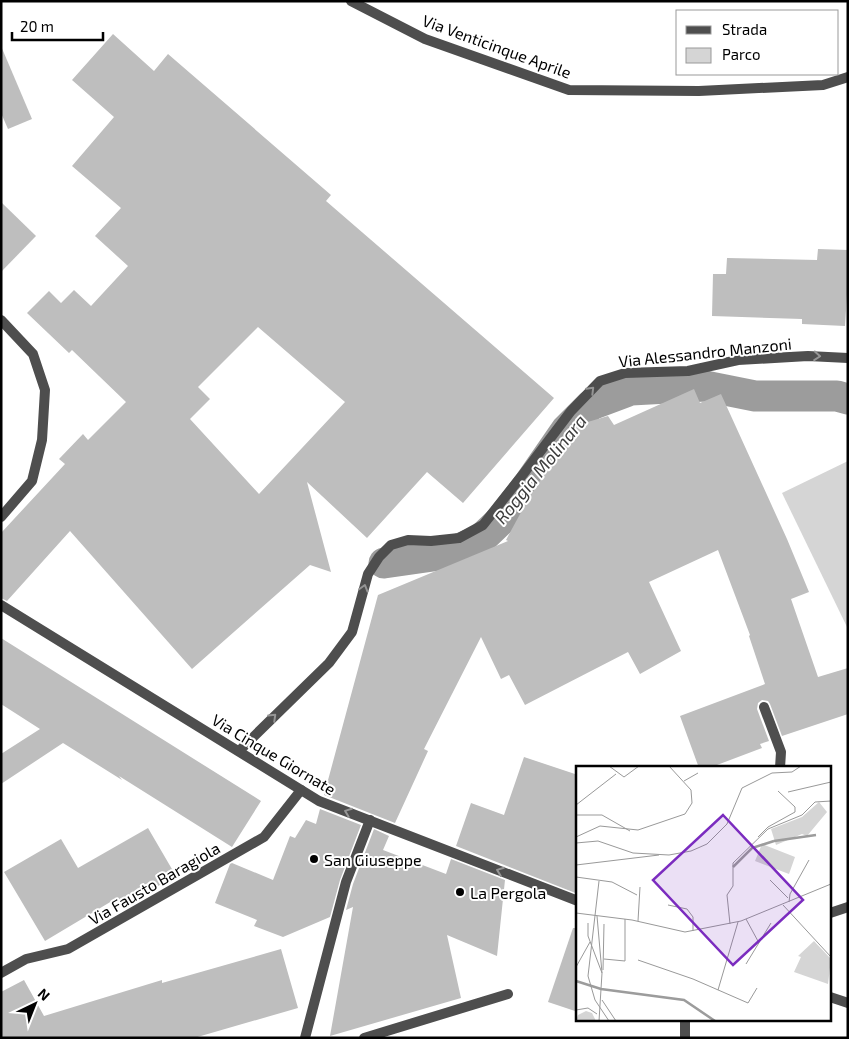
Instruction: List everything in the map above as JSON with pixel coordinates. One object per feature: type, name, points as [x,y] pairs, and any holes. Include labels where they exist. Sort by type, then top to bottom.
[{"type":"street","name":"Via Venticinque Aprile","points":[[351,1],[426,39],[569,90],[699,91],[823,85],[848,77]]},
{"type":"street","points":[[1,320],[33,354],[45,390],[42,440],[32,480],[1,517]]},
{"type":"street","name":"Via Alessandro Manzoni","points":[[239,752],[335,656],[352,632],[368,574],[379,557],[391,545],[408,540],[431,541],[459,538],[483,525],[571,411],[600,381],[625,373],[688,371],[738,360],[808,356],[848,358]]},
{"type":"street","name":"Via Cinque Giornate","points":[[1,605],[319,801],[576,900]]},
{"type":"street","points":[[764,707],[781,752],[780,766]]},
{"type":"street","name":"Via Fausto Baragiola","points":[[1,973],[26,959],[68,949],[264,838],[301,790]]},
{"type":"street","points":[[305,1038],[346,882],[370,820]]},
{"type":"street","points":[[832,912],[848,907]]},
{"type":"street","points":[[364,1038],[508,994]]},
{"type":"street","points":[[832,998],[848,1003]]},
{"type":"street","points":[[685,1022],[685,1038]]},
{"type":"green space","points":[[848,461],[848,629],[782,493]]},
{"type":"building","points":[[113,34],[154,71],[168,54],[331,195],[326,201],[554,398],[463,503],[427,472],[367,538],[307,482],[331,572],[310,565],[192,669],[70,531],[7,601],[1,598],[1,533],[65,464],[59,459],[83,434],[88,440],[126,402],[72,350],[69,353],[27,313],[49,291],[61,303],[74,290],[91,306],[128,266],[95,236],[121,208],[72,166],[114,117],[72,80]],"holes":[[[258,327],[345,402],[259,494],[190,419],[210,399],[198,387]]]},
{"type":"building","points":[[1,46],[32,119],[8,129],[1,113]]},
{"type":"building","points":[[1,202],[36,236],[1,272]]},
{"type":"building","points":[[818,249],[848,250],[845,326],[802,324],[802,319],[712,316],[713,274],[726,274],[727,258],[817,260]]},
{"type":"building","points":[[694,389],[700,403],[721,394],[809,592],[791,599],[818,677],[848,668],[848,714],[782,736],[770,704],[768,701],[762,700],[758,703],[757,709],[769,741],[760,744],[762,748],[714,766],[698,766],[680,716],[765,684],[750,635],[718,550],[649,582],[681,651],[640,674],[628,652],[525,705],[509,675],[501,679],[481,637],[424,749],[428,751],[395,823],[324,795],[378,595],[508,541],[506,540],[526,503],[574,426],[608,416],[614,425]]},
{"type":"building","points":[[1,638],[261,801],[232,847],[63,743],[1,784],[1,754],[40,729],[1,704]]},
{"type":"building","points":[[524,757],[576,774],[576,893],[456,846],[471,803],[504,815]]},
{"type":"building","name":"San Giuseppe","points":[[320,809],[361,825],[340,880],[330,917],[283,937],[254,926],[257,920],[215,903],[232,863],[273,880],[290,836],[295,838],[306,820],[316,824]]},
{"type":"building","points":[[148,828],[176,876],[122,906],[117,898],[45,941],[4,872],[61,839],[78,868]]},
{"type":"building","points":[[374,829],[389,836],[383,850],[446,874],[451,859],[505,880],[497,956],[447,935],[461,998],[330,1036],[353,907],[346,910],[353,884]]},
{"type":"building","points":[[573,928],[576,928],[576,1011],[548,1002]]},
{"type":"building","points":[[281,949],[298,1008],[194,1038],[1,1038],[1,992],[24,980],[44,1016],[162,980],[162,983]]},
{"type":"waterway","name":"Roggia Molinara","points":[[384,563],[447,554],[480,540],[502,519],[566,430],[591,405],[631,390],[705,386],[755,396],[837,396],[848,399]]},
{"type":"place","name":"San Giuseppe","points":[[314,859]]},
{"type":"place","name":"La Pergola","points":[[460,892]]}]
